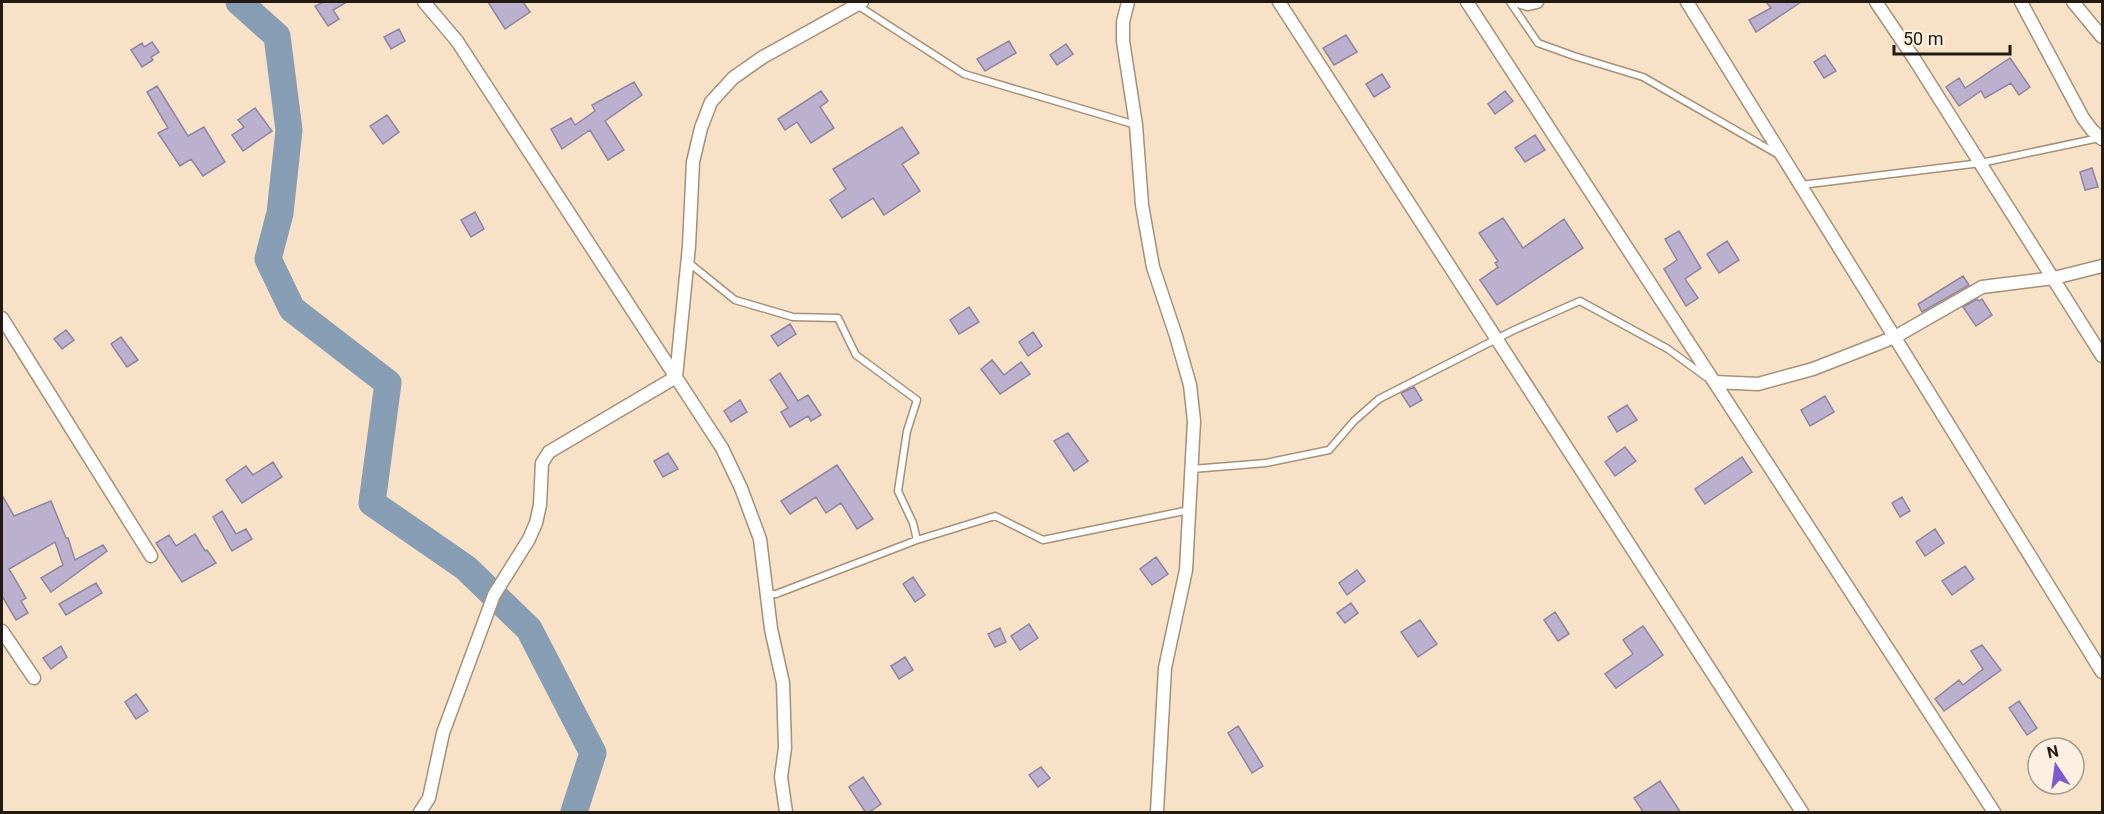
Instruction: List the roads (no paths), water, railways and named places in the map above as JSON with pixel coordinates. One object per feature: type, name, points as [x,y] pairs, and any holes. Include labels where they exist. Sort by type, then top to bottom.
[{"type":"street","points":[[424,2],[457,41],[722,448],[741,488],[760,538],[771,629],[783,684],[785,748],[781,777],[786,813]]},
{"type":"street","points":[[676,377],[688,262],[693,162],[701,128],[711,102],[733,78],[755,63],[858,2]]},
{"type":"street","points":[[1128,2],[1123,22],[1123,41],[1136,125],[1143,205],[1153,267],[1190,385],[1194,421],[1186,570],[1165,668],[1157,813]]},
{"type":"street","points":[[1279,2],[1802,813]]},
{"type":"street","points":[[1467,2],[1994,813]]},
{"type":"street","points":[[1521,2],[1528,4],[1537,2]]},
{"type":"street","points":[[1687,2],[2103,672]]},
{"type":"street","points":[[1876,2],[2103,356]]},
{"type":"street","points":[[2021,2],[2083,118],[2101,138]]},
{"type":"street","points":[[2073,2],[2103,38]]},
{"type":"street","points":[[1714,382],[1758,384],[1813,369],[1895,337],[1982,287],[2054,278],[2103,266]]},
{"type":"street","points":[[2,318],[151,556]]},
{"type":"street","points":[[420,813],[429,798],[443,733],[494,596],[529,539],[536,523],[540,505],[543,459],[549,452],[676,377]]},
{"type":"street","points":[[2,631],[34,678]]},
{"type":"lane","points":[[858,2],[964,74],[1136,125]]},
{"type":"lane","points":[[1510,2],[1538,43],[1643,77],[1785,159]]},
{"type":"lane","points":[[1801,185],[1981,163],[2101,138]]},
{"type":"lane","points":[[688,262],[735,300],[793,316],[838,318],[856,355],[917,400],[907,430],[898,491],[913,523],[917,540]]},
{"type":"lane","points":[[1192,469],[1266,464],[1329,450],[1354,421],[1379,399],[1497,339],[1580,301],[1668,349],[1714,382]]},
{"type":"lane","points":[[767,594],[776,594],[917,540],[995,516],[1043,540],[1190,509]]},
{"type":"waterway","points":[[239,2],[277,36],[289,130],[280,213],[268,259],[292,309],[388,383],[372,503],[466,568],[529,629],[593,753],[574,812]]}]
